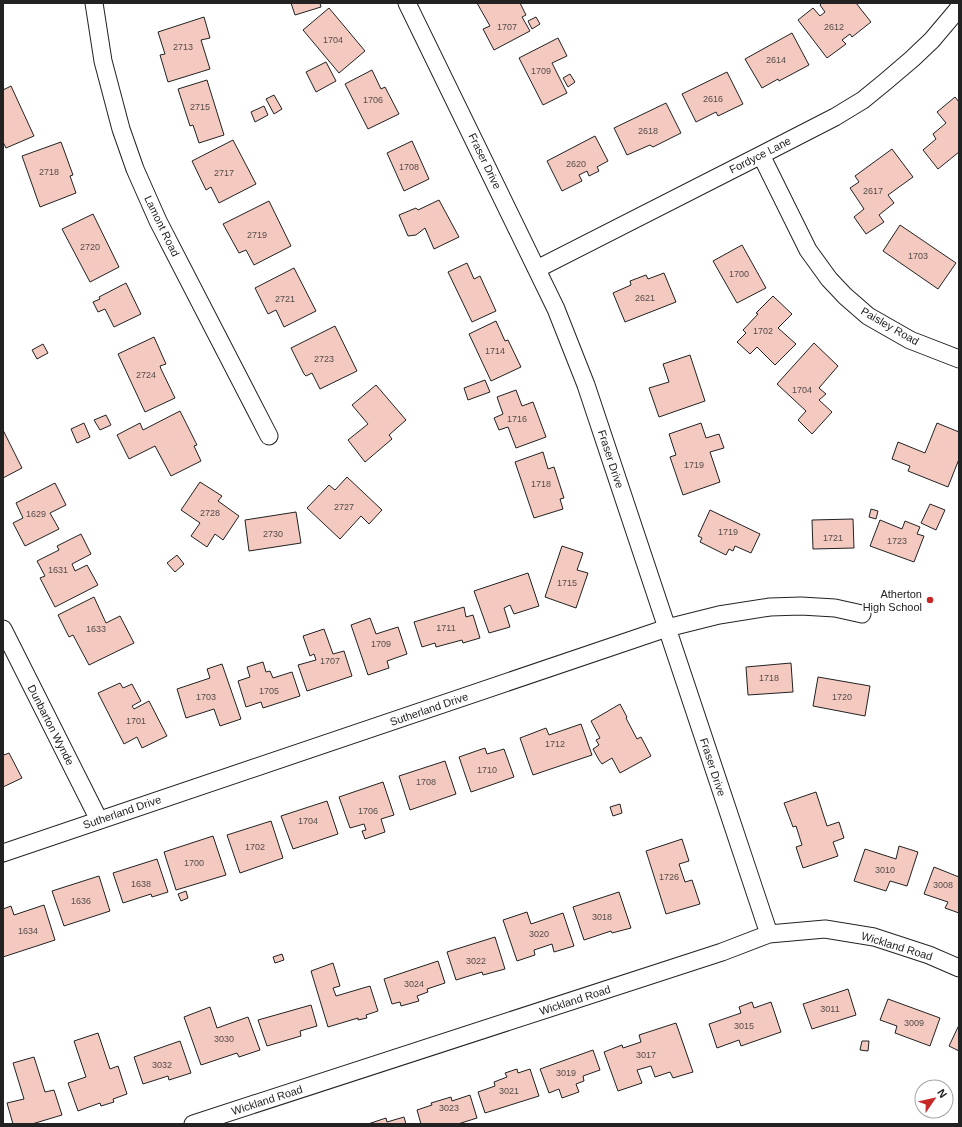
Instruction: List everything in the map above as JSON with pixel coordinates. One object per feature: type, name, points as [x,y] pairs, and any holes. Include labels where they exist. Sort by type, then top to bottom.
[{"type":"street","name":"Lamont Road","points":[[94,3],[103,61],[121,129],[135,169],[162,228],[269,436]]},
{"type":"street","name":"Fraser Drive","points":[[407,3],[538,269],[556,309],[586,385],[769,934]]},
{"type":"street","name":"Fordyce Lane","points":[[538,269],[835,117],[863,100],[886,82],[932,40],[959,8]]},
{"type":"street","name":"Paisley Road","points":[[761,155],[808,250],[829,280],[868,316],[910,340],[959,359]]},
{"type":"street","name":"Sutherland Drive","points":[[3,853],[667,628],[719,615],[770,607],[801,606],[835,608],[862,614]]},
{"type":"street","name":"Dunbarton Wynde","points":[[3,629],[99,820]]},
{"type":"street","name":"Wickland Road","points":[[193,1124],[715,954],[769,934],[836,929],[874,937],[959,968]]},
{"type":"building","points":[[291,3],[320,3],[321,7],[295,15]]},
{"type":"building","points":[[477,3],[520,3],[526,15],[522,17],[530,31],[494,50],[483,29],[490,26]]},
{"type":"building","points":[[822,3],[856,3],[871,22],[852,37],[850,34],[842,40],[846,44],[827,58],[798,20],[813,8],[820,16],[825,12],[820,5]]},
{"type":"building","points":[[329,8],[365,51],[339,73],[303,30]]},
{"type":"building","points":[[204,17],[210,38],[201,40],[210,69],[168,82],[160,55],[165,54],[158,32]]},
{"type":"building","points":[[536,17],[540,24],[532,29],[528,21]]},
{"type":"building","points":[[792,33],[809,65],[762,88],[745,59]]},
{"type":"building","points":[[558,38],[567,56],[552,63],[567,93],[543,105],[519,58]]},
{"type":"building","points":[[326,62],[336,81],[316,92],[306,72]]},
{"type":"building","points":[[372,70],[381,89],[385,87],[399,114],[368,129],[345,84]]},
{"type":"building","points":[[727,72],[743,104],[718,116],[716,112],[696,122],[682,94]]},
{"type":"building","points":[[570,74],[575,82],[568,87],[563,78]]},
{"type":"building","points":[[207,80],[224,135],[199,143],[193,125],[190,126],[178,89]]},
{"type":"building","points":[[11,86],[34,136],[6,148],[3,142],[3,90]]},
{"type":"building","points":[[274,95],[282,109],[274,114],[266,99]]},
{"type":"building","points":[[955,97],[959,102],[959,152],[938,169],[923,150],[936,139],[933,134],[946,123],[937,112]]},
{"type":"building","points":[[666,103],[681,133],[653,147],[650,145],[627,155],[614,128]]},
{"type":"building","points":[[264,106],[268,115],[255,122],[251,112]]},
{"type":"building","points":[[595,136],[608,161],[597,167],[599,171],[589,176],[587,171],[579,175],[582,181],[562,191],[547,161]]},
{"type":"building","points":[[233,140],[256,184],[219,203],[211,187],[206,190],[192,161]]},
{"type":"building","points":[[412,141],[429,179],[404,191],[387,153]]},
{"type":"building","points":[[61,142],[73,175],[70,176],[76,193],[40,207],[22,156]]},
{"type":"building","points":[[892,149],[913,177],[888,195],[894,203],[879,215],[884,222],[866,234],[854,217],[864,209],[850,188],[859,182],[855,176]]},
{"type":"building","points":[[439,200],[459,237],[434,249],[425,228],[416,235],[408,236],[399,215],[416,208],[418,210]]},
{"type":"building","points":[[269,201],[291,246],[254,265],[246,250],[239,253],[223,224]]},
{"type":"building","points":[[93,214],[119,267],[90,282],[62,229]]},
{"type":"building","points":[[900,225],[956,263],[938,289],[883,251]]},
{"type":"building","points":[[742,245],[766,288],[737,303],[713,261]]},
{"type":"building","points":[[467,263],[474,279],[480,276],[496,311],[472,322],[448,272]]},
{"type":"building","points":[[294,268],[316,311],[284,327],[276,310],[268,314],[255,288]]},
{"type":"building","points":[[664,273],[676,302],[625,322],[613,293],[631,285],[630,281],[646,275],[648,279]]},
{"type":"building","points":[[126,283],[141,314],[114,327],[105,309],[98,312],[93,302],[100,299],[99,297]]},
{"type":"building","points":[[773,296],[792,314],[778,328],[796,344],[775,365],[757,347],[750,354],[737,342],[746,333],[743,330],[758,314],[756,313]]},
{"type":"building","points":[[496,321],[505,341],[508,340],[521,367],[491,381],[469,334]]},
{"type":"building","points":[[335,326],[357,371],[320,389],[312,373],[306,376],[304,374],[291,348]]},
{"type":"building","points":[[154,337],[166,364],[160,366],[161,369],[175,398],[145,412],[118,354]]},
{"type":"building","points":[[814,343],[838,366],[819,388],[826,394],[819,400],[832,412],[812,434],[798,420],[806,411],[777,384]]},
{"type":"building","points":[[43,344],[48,353],[37,359],[32,350]]},
{"type":"building","points":[[690,355],[705,401],[659,417],[649,388],[669,382],[663,364]]},
{"type":"building","points":[[485,380],[490,392],[468,400],[464,388]]},
{"type":"building","points":[[376,385],[406,420],[389,435],[392,439],[365,462],[348,440],[368,424],[352,405]]},
{"type":"building","points":[[516,390],[522,406],[533,402],[546,437],[516,448],[508,427],[499,430],[494,418],[503,414],[497,397]]},
{"type":"building","points":[[180,411],[197,445],[194,446],[201,461],[171,476],[155,446],[129,459],[117,435],[140,423],[143,430]]},
{"type":"building","points":[[106,415],[111,425],[100,430],[94,420]]},
{"type":"building","points":[[84,423],[90,437],[77,443],[71,429]]},
{"type":"building","points":[[701,423],[706,438],[719,434],[724,448],[710,452],[720,482],[683,495],[670,457],[676,455],[669,434]]},
{"type":"building","points":[[937,423],[959,432],[959,459],[948,487],[908,471],[910,466],[892,459],[898,442],[925,453]]},
{"type":"building","points":[[3,430],[22,468],[3,478]]},
{"type":"building","points":[[543,452],[548,469],[554,467],[564,498],[560,499],[563,509],[534,518],[515,462]]},
{"type":"building","points":[[347,477],[382,510],[369,524],[361,516],[340,539],[307,508],[329,485],[335,490]]},
{"type":"building","points":[[200,482],[222,496],[218,501],[239,516],[223,540],[215,534],[207,547],[191,536],[200,523],[181,510]]},
{"type":"building","points":[[55,483],[66,505],[50,513],[59,529],[25,546],[13,523],[23,518],[16,503]]},
{"type":"building","points":[[930,504],[945,510],[936,530],[921,523]]},
{"type":"building","points":[[871,509],[878,511],[876,519],[869,517]]},
{"type":"building","points":[[710,510],[760,534],[751,553],[735,546],[733,551],[729,549],[726,555],[700,542],[702,538],[698,536]]},
{"type":"building","points":[[296,512],[301,543],[249,551],[245,520]]},
{"type":"building","points":[[853,519],[854,548],[813,549],[812,520]]},
{"type":"building","points":[[880,520],[902,529],[905,521],[920,527],[917,534],[924,536],[914,562],[870,546]]},
{"type":"building","points":[[81,534],[91,554],[72,564],[75,571],[87,565],[98,585],[55,607],[40,578],[45,576],[37,561],[59,550],[57,546]]},
{"type":"building","points":[[562,546],[583,553],[577,570],[588,573],[576,608],[545,597]]},
{"type":"building","points":[[177,555],[184,564],[175,572],[167,563]]},
{"type":"building","points":[[528,573],[539,606],[514,614],[510,605],[504,608],[510,627],[489,633],[474,591]]},
{"type":"building","points":[[94,597],[106,623],[120,616],[134,643],[89,665],[73,635],[69,637],[58,615]]},
{"type":"building","points":[[464,607],[466,617],[473,615],[480,638],[463,643],[462,640],[436,647],[435,643],[422,647],[414,622]]},
{"type":"building","points":[[370,618],[376,634],[398,627],[407,654],[387,661],[389,668],[368,675],[351,625]]},
{"type":"building","points":[[324,629],[333,654],[344,651],[352,676],[307,691],[298,665],[316,660],[314,654],[310,656],[303,636]]},
{"type":"building","points":[[263,662],[266,672],[270,671],[273,678],[292,672],[300,696],[263,708],[261,702],[246,707],[238,681],[250,677],[247,667]]},
{"type":"building","points":[[791,663],[793,692],[748,695],[746,667]]},
{"type":"building","points":[[222,664],[241,719],[220,726],[214,709],[186,718],[177,689],[210,678],[207,669]]},
{"type":"building","points":[[818,677],[870,686],[865,716],[813,706]]},
{"type":"building","points":[[120,683],[123,688],[132,684],[141,701],[132,706],[134,709],[149,701],[167,736],[142,748],[137,737],[124,744],[98,693]]},
{"type":"building","points":[[620,704],[637,739],[641,737],[651,756],[620,773],[612,758],[602,764],[599,760],[593,749],[599,745],[596,740],[600,738],[591,721]]},
{"type":"building","points":[[581,724],[592,755],[533,775],[520,738],[546,728],[549,735]]},
{"type":"building","points":[[485,748],[487,754],[504,749],[514,777],[471,792],[459,757]]},
{"type":"building","points":[[3,753],[4,755],[9,753],[22,778],[3,787]]},
{"type":"building","points":[[445,761],[456,794],[410,810],[399,776]]},
{"type":"building","points":[[383,782],[394,815],[381,819],[385,832],[365,839],[362,831],[366,830],[364,824],[350,828],[339,797]]},
{"type":"building","points":[[816,792],[827,826],[839,822],[844,838],[833,842],[838,856],[803,868],[796,847],[802,845],[796,826],[793,827],[784,803]]},
{"type":"building","points":[[327,801],[338,834],[293,849],[281,816]]},
{"type":"building","points":[[620,804],[622,813],[613,816],[610,807]]},
{"type":"building","points":[[271,821],[283,858],[240,873],[227,835]]},
{"type":"building","points":[[213,836],[226,875],[176,890],[164,852]]},
{"type":"building","points":[[682,839],[689,861],[679,864],[685,882],[692,880],[700,904],[666,914],[646,851]]},
{"type":"building","points":[[899,846],[918,852],[907,886],[890,881],[886,891],[854,881],[865,849],[896,859]]},
{"type":"building","points":[[157,859],[168,892],[152,897],[151,894],[123,903],[113,873]]},
{"type":"building","points":[[934,867],[959,877],[959,913],[945,908],[948,902],[924,894]]},
{"type":"building","points":[[99,876],[110,911],[64,926],[52,891]]},
{"type":"building","points":[[186,891],[188,898],[181,901],[178,894]]},
{"type":"building","points":[[619,892],[631,928],[612,933],[611,931],[584,940],[573,907]]},
{"type":"building","points":[[44,905],[55,940],[3,957],[3,909],[11,906],[14,915]]},
{"type":"building","points":[[527,912],[531,924],[563,913],[574,946],[554,952],[552,944],[534,950],[535,955],[517,961],[503,920]]},
{"type":"building","points":[[495,937],[505,969],[483,975],[482,972],[456,980],[447,952]]},
{"type":"building","points":[[282,954],[284,960],[275,963],[273,957]]},
{"type":"building","points":[[438,961],[445,983],[427,989],[428,992],[417,996],[419,1001],[401,1006],[400,1002],[392,1004],[384,979]]},
{"type":"building","points":[[333,963],[340,986],[333,988],[336,996],[370,986],[378,1011],[366,1015],[367,1018],[358,1020],[358,1018],[328,1027],[311,971]]},
{"type":"building","points":[[848,989],[856,1015],[812,1029],[803,1004]]},
{"type":"building","points":[[888,999],[940,1018],[930,1046],[895,1033],[897,1026],[880,1020]]},
{"type":"building","points":[[752,1002],[754,1008],[771,1002],[781,1032],[741,1046],[739,1040],[717,1048],[709,1024],[741,1013],[739,1007]]},
{"type":"building","points":[[311,1005],[317,1026],[300,1031],[301,1036],[267,1046],[258,1020]]},
{"type":"building","points":[[210,1007],[217,1028],[248,1017],[260,1050],[239,1057],[237,1053],[201,1065],[184,1017]]},
{"type":"building","points":[[676,1023],[693,1072],[673,1078],[670,1072],[655,1077],[651,1066],[637,1070],[642,1083],[618,1091],[604,1052],[622,1045],[623,1048],[641,1042],[639,1035]]},
{"type":"building","points":[[959,1025],[959,1051],[949,1046]]},
{"type":"building","points":[[98,1033],[110,1069],[118,1066],[127,1094],[113,1099],[114,1102],[101,1106],[100,1103],[78,1111],[68,1083],[86,1077],[74,1041]]},
{"type":"building","points":[[180,1041],[191,1073],[169,1080],[168,1076],[143,1084],[134,1057]]},
{"type":"building","points":[[862,1041],[869,1041],[868,1051],[860,1050]]},
{"type":"building","points":[[593,1050],[600,1070],[583,1076],[584,1081],[576,1084],[579,1092],[562,1098],[559,1089],[549,1093],[540,1069]]},
{"type":"building","points":[[34,1057],[45,1092],[54,1090],[62,1115],[32,1124],[13,1124],[7,1103],[24,1099],[13,1063]]},
{"type":"building","points":[[517,1069],[518,1073],[530,1069],[539,1096],[485,1113],[478,1092],[495,1086],[494,1082],[507,1077],[505,1073]]},
{"type":"building","points":[[470,1095],[477,1118],[458,1124],[421,1124],[417,1110],[432,1105],[431,1103],[451,1097],[452,1101]]},
{"type":"building","points":[[404,1117],[406,1124],[368,1124],[386,1118],[387,1122]]},
{"type":"place","name":"Atherton High School","points":[[930,600]]}]
